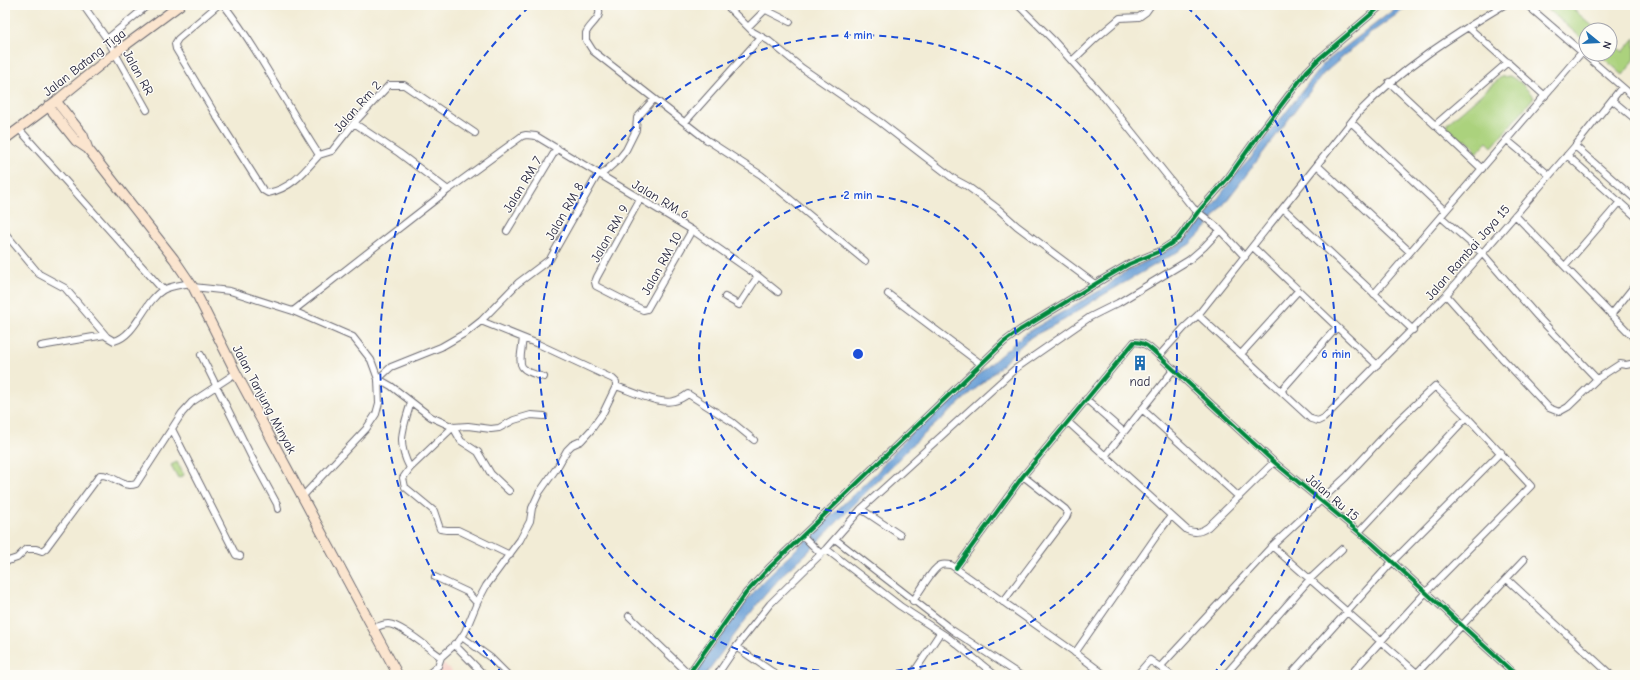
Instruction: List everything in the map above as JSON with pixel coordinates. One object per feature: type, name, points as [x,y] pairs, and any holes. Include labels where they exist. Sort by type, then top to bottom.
[{"type":"main road","name":"Jalan Batang Tiga","points":[[5,139],[52,104],[115,53],[180,5]]},
{"type":"main road","name":"Jalan Tanjung Minyak","points":[[52,104],[76,141],[88,149],[174,259],[192,285],[236,373],[398,675]]},
{"type":"street","name":"Jalan RR","points":[[83,5],[107,39],[147,110]]},
{"type":"street","points":[[107,39],[148,5]]},
{"type":"street","points":[[218,5],[178,39],[175,44],[176,49],[263,190],[268,193],[274,192],[296,181],[319,155],[295,118],[261,60],[224,5]]},
{"type":"street","points":[[597,5],[600,9],[600,14],[586,33],[586,40],[593,51],[707,140],[761,175],[865,261]]},
{"type":"street","points":[[726,5],[748,27],[761,37],[769,41],[802,68],[880,122],[954,179],[997,208],[1017,226],[1096,285]]},
{"type":"street","points":[[1018,5],[1072,61],[1118,114],[1191,205],[1219,228],[1245,257]]},
{"type":"street","points":[[1072,61],[1120,18],[1139,17],[1146,12],[1151,5]]},
{"type":"street","points":[[629,616],[689,675],[746,593],[1004,342],[1020,330],[1129,264],[1168,246],[1184,232],[1201,214],[1307,71],[1382,5]]},
{"type":"street","points":[[1160,356],[1184,328],[1198,315],[1253,248],[1359,112],[1389,82],[1426,53],[1504,5]]},
{"type":"street","points":[[1527,5],[1578,49]]},
{"type":"street","points":[[748,27],[764,7],[790,22]]},
{"type":"street","points":[[1468,27],[1545,96]]},
{"type":"street","points":[[684,122],[761,37]]},
{"type":"street","points":[[1374,294],[1578,57]]},
{"type":"street","points":[[1435,125],[1508,62]]},
{"type":"street","points":[[1593,62],[1635,98]]},
{"type":"street","points":[[1389,82],[1482,169]]},
{"type":"street","name":"Jalan Rm 2","points":[[319,155],[332,151],[354,123],[389,85],[404,85],[475,133]]},
{"type":"street","name":"Jalan Rambai Jaya 15","points":[[1281,391],[1311,419],[1318,421],[1324,418],[1413,330],[1446,295],[1575,146],[1622,87]]},
{"type":"street","name":"Jalan RM 8","points":[[481,321],[518,283],[550,259],[600,174],[618,160],[626,150],[636,130],[637,118],[654,99]]},
{"type":"street","points":[[1612,100],[1635,119]]},
{"type":"street","points":[[1351,122],[1445,211]]},
{"type":"street","points":[[293,311],[448,190],[399,153],[354,123]]},
{"type":"street","points":[[19,129],[163,290]]},
{"type":"street","name":"Jalan RM 6","points":[[448,190],[526,135],[536,136],[692,230],[758,276],[778,292]]},
{"type":"street","points":[[1507,140],[1549,175]]},
{"type":"street","points":[[1575,146],[1635,199]]},
{"type":"street","name":"Jalan RM 7","points":[[507,231],[557,148]]},
{"type":"street","points":[[1567,155],[1635,216]]},
{"type":"street","points":[[1318,166],[1410,252]]},
{"type":"street","name":"Jalan RM 9","points":[[640,199],[595,282],[596,286],[643,310],[649,308]]},
{"type":"street","points":[[1565,266],[1620,202]]},
{"type":"street","points":[[1284,209],[1413,330]]},
{"type":"street","points":[[1515,215],[1635,339]]},
{"type":"street","points":[[1441,217],[1482,253],[1537,316],[1597,379]]},
{"type":"street","points":[[717,675],[736,647],[770,604],[835,539],[861,508],[1015,369],[1090,317],[1118,303],[1189,260],[1204,247],[1219,228]]},
{"type":"street","name":"Jalan RM 10","points":[[649,308],[692,230]]},
{"type":"street","points":[[5,233],[39,274],[65,288],[105,335],[114,341],[125,335],[147,306],[163,290],[192,285],[230,291],[293,311],[355,339],[371,360],[378,380],[379,403],[373,419],[366,429],[302,497]]},
{"type":"street","points":[[1253,248],[1377,365]]},
{"type":"street","points":[[725,297],[739,304],[758,276]]},
{"type":"street","points":[[1610,314],[1635,285]]},
{"type":"street","points":[[1241,354],[1298,291]]},
{"type":"street","points":[[888,294],[981,364]]},
{"type":"street","points":[[1446,295],[1549,408],[1558,412],[1568,408],[1597,379],[1620,364],[1626,365],[1635,363]]},
{"type":"street","points":[[1198,315],[1281,391],[1337,327]]},
{"type":"street","points":[[378,380],[391,367],[441,347],[467,332],[481,321],[523,338],[613,379],[616,382],[616,386],[603,413],[595,425],[581,441],[572,444],[567,450],[539,493],[532,508],[530,521],[520,540],[486,586],[462,637],[441,657],[438,666],[427,675]]},
{"type":"street","points":[[41,346],[105,335]]},
{"type":"street","points":[[523,338],[520,364],[523,369],[532,374],[544,377]]},
{"type":"street","name":"Jalan Ru 15","points":[[1086,399],[1134,342],[1146,344],[1274,462],[1359,532],[1516,675]]},
{"type":"street","points":[[201,355],[252,458],[277,504],[278,509]]},
{"type":"street","points":[[1105,456],[1174,369]]},
{"type":"street","points":[[5,562],[17,558],[26,549],[36,549],[42,551],[46,548],[100,475],[106,475],[126,486],[136,484],[182,412],[192,402],[236,373]]},
{"type":"street","points":[[378,380],[391,386],[437,421],[453,427],[468,426],[491,429],[499,428],[514,420],[531,415],[544,416]]},
{"type":"street","points":[[616,386],[658,401],[675,401],[688,394],[732,422],[754,440]]},
{"type":"street","points":[[1160,666],[1272,546],[1346,477],[1398,421],[1435,386],[1531,484],[1530,488],[1426,592],[1350,675]]},
{"type":"street","points":[[956,568],[1023,476],[1086,399],[1124,432]]},
{"type":"street","points":[[410,468],[402,449],[401,441],[411,402]]},
{"type":"street","points":[[1142,409],[1239,497]]},
{"type":"street","points":[[1359,532],[1467,417]]},
{"type":"street","points":[[1068,422],[1187,530],[1197,532],[1208,527],[1274,462]]},
{"type":"street","points":[[453,427],[410,468],[403,478],[405,487],[434,511],[440,529],[458,530],[510,555]]},
{"type":"street","points":[[453,427],[461,441],[478,452],[488,470],[509,491]]},
{"type":"street","points":[[172,429],[236,555],[240,556]]},
{"type":"street","points":[[1290,675],[1392,562],[1501,452]]},
{"type":"street","points":[[1003,602],[1066,518],[1068,513],[1023,476]]},
{"type":"street","points":[[861,508],[900,535]]},
{"type":"street","points":[[1075,652],[1158,532],[1172,516]]},
{"type":"street","points":[[804,538],[964,650],[995,675]]},
{"type":"street","points":[[835,539],[913,601],[1020,675]]},
{"type":"street","points":[[1272,546],[1417,674],[1524,560]]},
{"type":"street","points":[[1225,675],[1310,579],[1342,549]]},
{"type":"street","points":[[913,601],[933,570],[941,565],[951,565],[1075,652],[1105,675]]},
{"type":"street","points":[[435,577],[462,589],[477,603]]},
{"type":"street","points":[[1507,578],[1612,675]]},
{"type":"street","points":[[373,628],[387,624],[394,626],[407,632],[441,657]]},
{"type":"street","points":[[912,675],[940,633]]},
{"type":"street","points":[[462,637],[491,658],[508,675]]},
{"type":"street","points":[[964,650],[969,641]]},
{"type":"street","points":[[454,644],[479,668],[484,675]]},
{"type":"street","points":[[736,647],[774,673]]},
{"type":"street","points":[[1137,675],[1150,660],[1171,675]]},
{"type":"shaded area","points":[[444,664],[455,675],[433,675]]},
{"type":"green space","points":[[1543,5],[1577,5],[1573,9],[1588,22],[1578,22],[1578,35]]},
{"type":"green space","points":[[1635,38],[1635,59],[1623,75],[1608,62],[1618,62],[1618,48],[1623,52]]},
{"type":"green space","points":[[1510,76],[1521,83],[1534,97],[1492,147],[1487,142],[1476,153],[1473,151],[1475,148],[1466,139],[1461,143],[1448,130],[1448,123],[1501,77]]},
{"type":"green space","points":[[177,462],[184,475],[178,478],[171,465]]},
{"type":"water","points":[[1400,5],[1410,5],[1372,32],[1323,74],[1205,229],[1190,244],[1096,299],[1064,320],[1031,337],[1017,349],[998,369],[912,445],[805,555],[785,572],[758,603],[705,675],[693,675],[748,599],[765,579],[877,472],[910,434],[1026,333],[1106,287],[1120,275],[1181,243],[1192,233],[1323,64]]},
{"type":"cycle path","points":[[688,675],[746,593],[769,568],[1004,342],[1020,330],[1105,278],[1129,264],[1158,252],[1178,239],[1198,212],[1228,178],[1307,71],[1382,5]]},
{"type":"cycle path","points":[[956,568],[1023,476],[1134,342],[1138,342],[1151,348],[1274,462],[1372,543],[1516,675]]},
{"type":"place","name":"nad","points":[[1140,363]]}]
